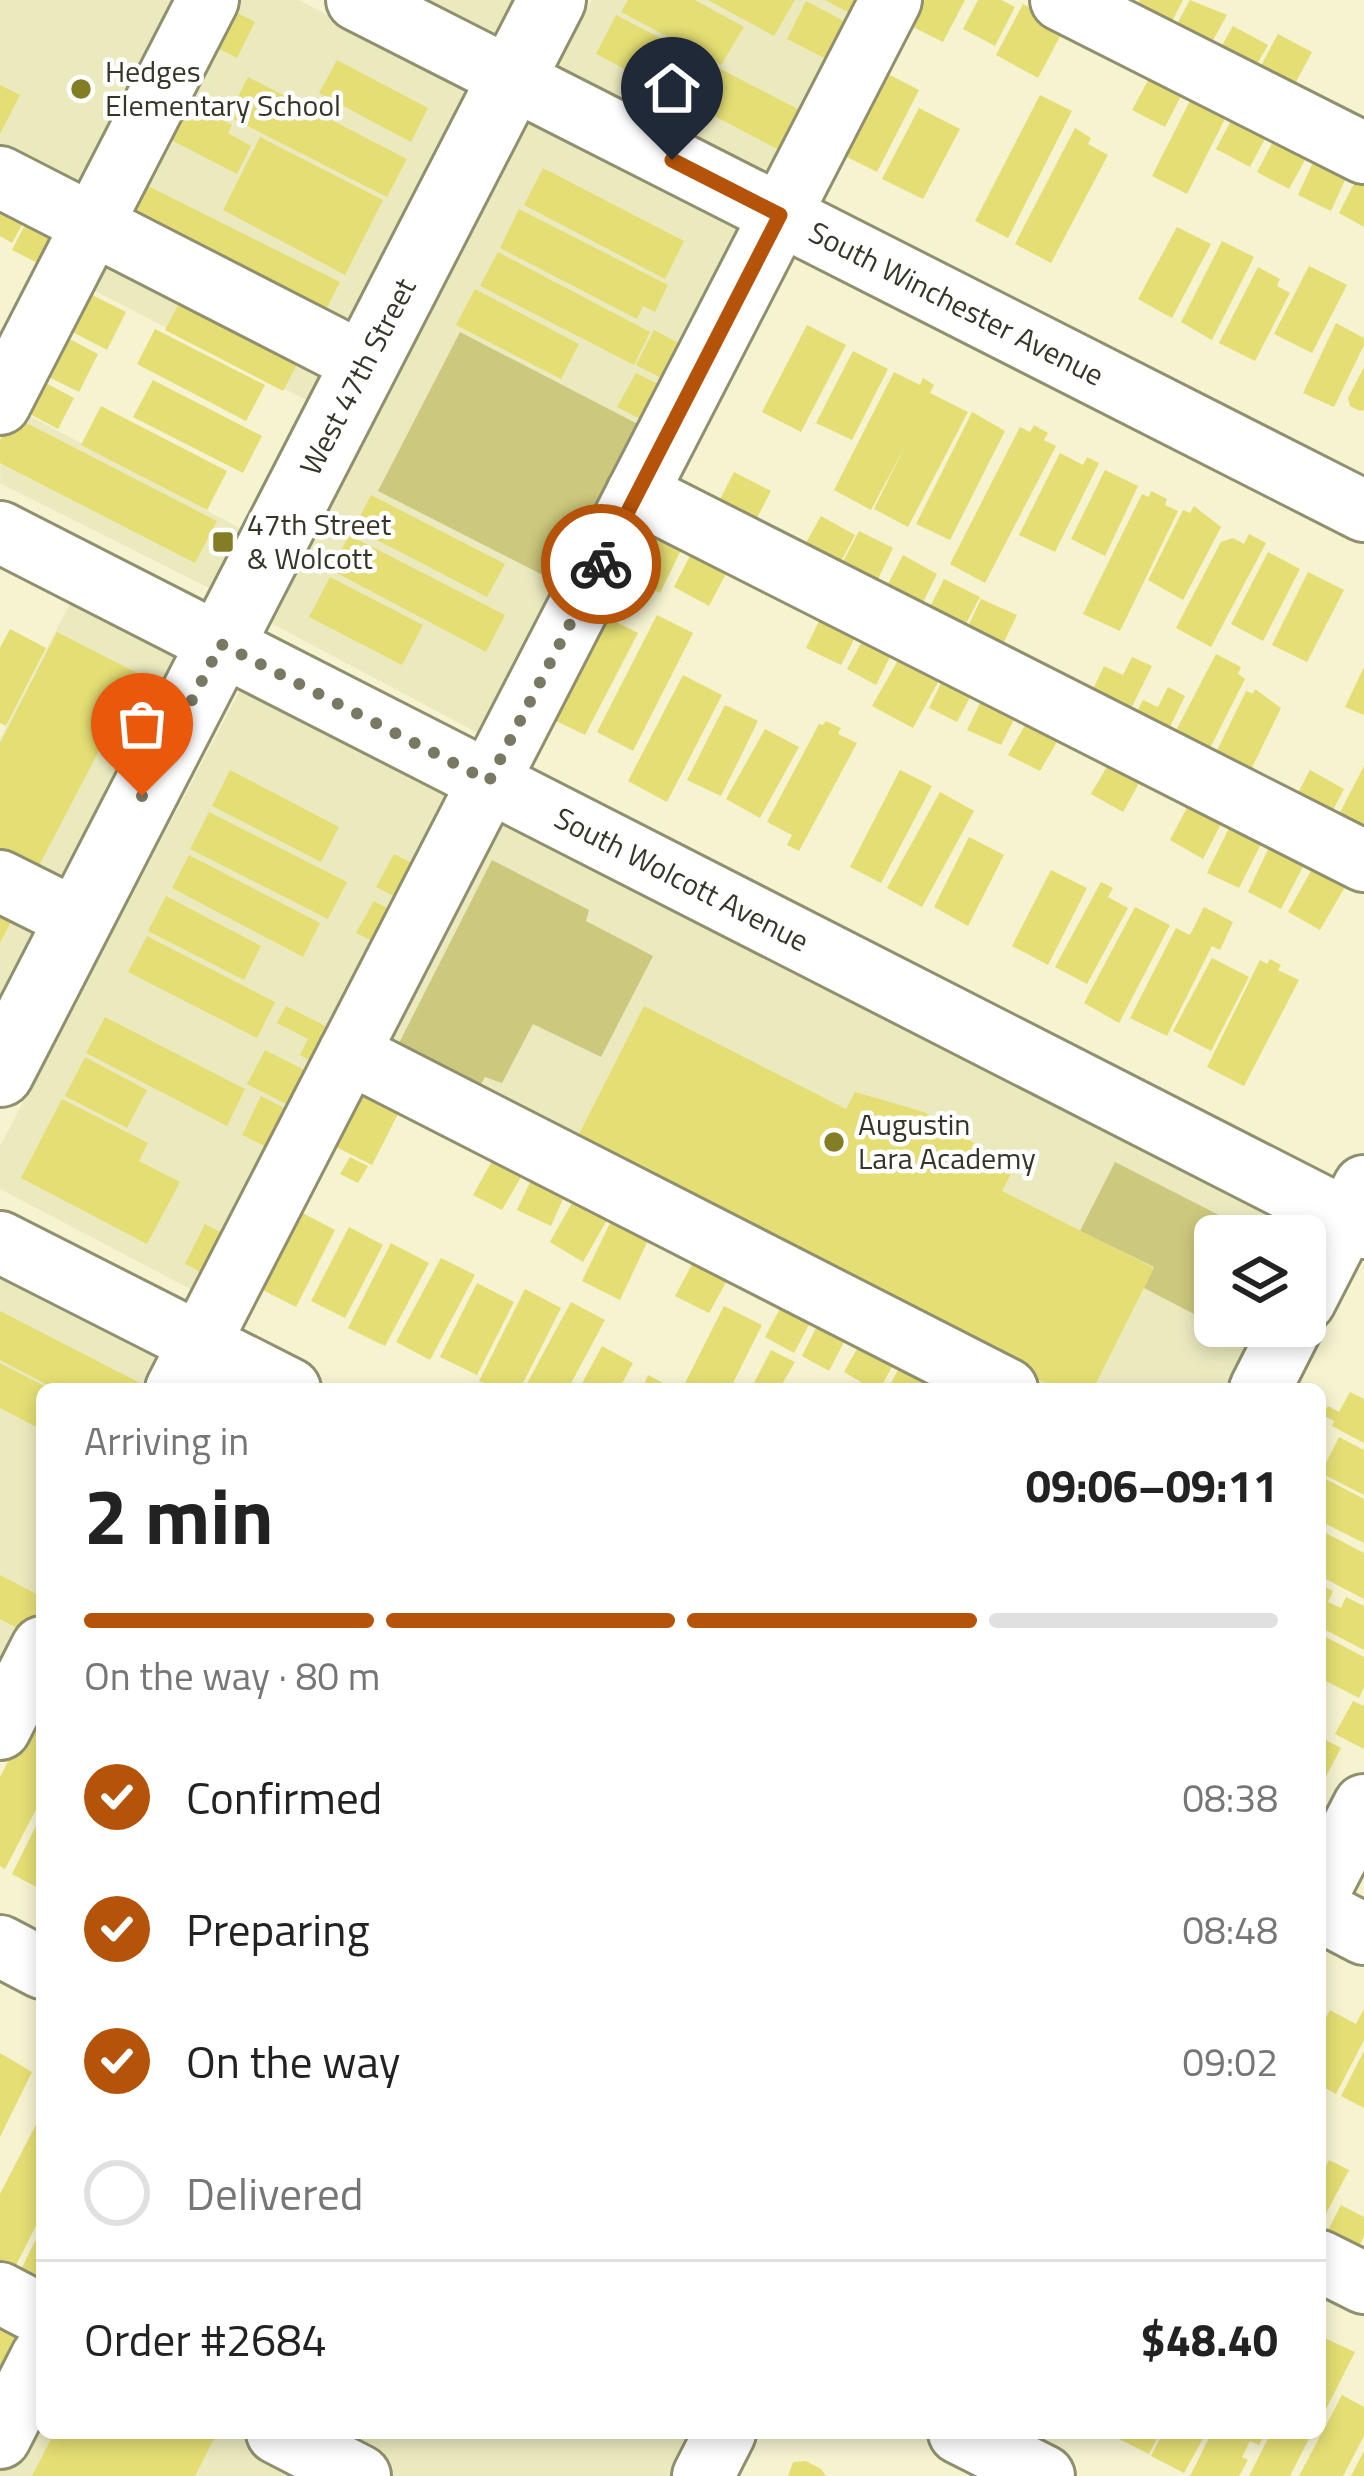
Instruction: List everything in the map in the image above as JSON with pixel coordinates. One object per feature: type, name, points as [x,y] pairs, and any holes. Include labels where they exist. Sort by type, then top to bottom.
[{"type":"main road","name":"West 47th Street","points":[[0,1072],[551,0]]},
{"type":"street","points":[[0,404],[208,0]]},
{"type":"street","name":"South Winchester Avenue","points":[[357,0],[1364,511]]},
{"type":"street","points":[[188,1366],[891,0]]},
{"type":"street","points":[[1061,0],[1364,153]]},
{"type":"street","points":[[0,177],[365,364]]},
{"type":"street","points":[[637,493],[1364,861]]},
{"type":"street","name":"South Wolcott Avenue","points":[[0,532],[489,781],[1358,1211]]},
{"type":"street","points":[[0,881],[78,920]]},
{"type":"street","points":[[349,1054],[995,1383]]},
{"type":"street","points":[[1326,1265],[1358,1211]]},
{"type":"street","points":[[0,1242],[188,1366],[263,1383]]},
{"type":"street","points":[[1263,1383],[1281,1347]]},
{"type":"street","points":[[0,1637],[14,1645],[0,1671]]},
{"type":"street","points":[[0,1729],[36,1659]]},
{"type":"street","points":[[1326,1878],[1364,1805]]},
{"type":"street","points":[[1326,1915],[1364,1934]]},
{"type":"street","points":[[0,1946],[36,1965]]},
{"type":"street","points":[[1326,2264],[1364,2282]]},
{"type":"street","points":[[0,2294],[36,2312]]},
{"type":"street","points":[[0,2438],[36,2368]]},
{"type":"street","points":[[289,2439],[360,2476]]},
{"type":"street","points":[[703,2476],[722,2439]]},
{"type":"street","points":[[977,2439],[1033,2458]]},
{"type":"shaded area","points":[[0,0],[299,0],[469,90],[310,402],[66,276],[0,177]]},
{"type":"shaded area","points":[[426,0],[514,0],[496,36]]},
{"type":"shaded area","points":[[592,0],[891,0],[796,186],[555,68]]},
{"type":"shaded area","points":[[532,114],[768,239],[506,748],[271,623]]},
{"type":"shaded area","points":[[460,332],[655,433],[574,591],[378,491]]},
{"type":"shaded area","points":[[2,401],[243,530],[211,589],[0,483]]},
{"type":"shaded area","points":[[71,602],[187,660],[0,1029],[0,739]]},
{"type":"shaded area","name":"Augustin Lara Academy","points":[[246,679],[1286,1215],[1194,1215],[1194,1347],[1257,1347],[1238,1383],[995,1383],[349,1054],[219,1304],[0,1189],[0,1146]]},
{"type":"shaded area","points":[[492,860],[589,910],[586,921],[653,956],[601,1057],[533,1024],[502,1083],[485,1077],[477,1091],[395,1051]]},
{"type":"shaded area","points":[[1115,1162],[1219,1215],[1194,1215],[1194,1314],[1144,1288],[1154,1267],[1080,1231]]},
{"type":"shaded area","points":[[0,1274],[185,1370],[179,1383],[36,1383],[36,1659],[0,1729]]},
{"type":"shaded area","points":[[36,2368],[36,2439],[691,2439],[671,2476],[0,2476],[0,2438]]},
{"type":"building","points":[[628,0],[695,0],[744,27],[721,65],[621,12]]},
{"type":"building","points":[[708,0],[795,0],[774,36]]},
{"type":"building","points":[[825,0],[878,0],[866,22]]},
{"type":"building","points":[[917,0],[965,0],[943,42],[905,23]]},
{"type":"building","points":[[978,0],[1001,0],[1015,7],[995,46],[963,29]]},
{"type":"building","points":[[1140,0],[1183,0],[1168,29],[1134,10]]},
{"type":"building","points":[[1190,0],[1227,15],[1207,51],[1172,33]]},
{"type":"building","points":[[806,1],[861,30],[842,67],[787,39]]},
{"type":"building","points":[[219,3],[255,22],[237,58],[200,39]]},
{"type":"building","points":[[1023,4],[1065,27],[1038,78],[996,55]]},
{"type":"building","points":[[616,15],[823,122],[802,162],[596,54]]},
{"type":"building","points":[[1233,26],[1268,45],[1250,76],[1216,56]]},
{"type":"building","points":[[1278,34],[1312,52],[1291,91],[1257,73]]},
{"type":"building","points":[[337,60],[428,108],[411,142],[319,93]]},
{"type":"building","points":[[882,71],[919,90],[877,172],[839,153]]},
{"type":"building","points":[[1151,75],[1183,92],[1165,127],[1132,110]]},
{"type":"building","points":[[248,77],[407,159],[387,197],[228,116]]},
{"type":"building","points":[[0,85],[20,95],[0,134]]},
{"type":"building","points":[[1196,89],[1231,107],[1187,194],[1152,176]]},
{"type":"building","points":[[169,93],[232,125],[228,133],[251,146],[237,174],[150,129]]},
{"type":"building","points":[[1040,95],[1072,111],[1008,238],[975,221]]},
{"type":"building","points":[[919,108],[960,129],[923,199],[882,179]]},
{"type":"building","points":[[1235,113],[1269,131],[1250,167],[1216,149]]},
{"type":"building","points":[[1075,128],[1091,138],[1088,144],[1108,155],[1051,263],[1015,244]]},
{"type":"building","points":[[1277,134],[1310,151],[1289,189],[1257,172]]},
{"type":"building","points":[[260,137],[383,200],[345,275],[223,210]]},
{"type":"building","points":[[1317,154],[1350,169],[1331,211],[1298,195]]},
{"type":"building","points":[[543,168],[684,241],[665,279],[524,205]]},
{"type":"building","points":[[1358,176],[1364,179],[1364,227],[1339,213]]},
{"type":"building","points":[[130,177],[340,282],[319,323],[110,216]]},
{"type":"building","points":[[0,194],[31,209],[12,243],[0,236]]},
{"type":"building","points":[[519,209],[668,285],[655,312],[643,306],[637,319],[500,248]]},
{"type":"building","points":[[30,215],[74,238],[55,272],[12,250]]},
{"type":"building","points":[[1177,227],[1211,244],[1172,318],[1138,299]]},
{"type":"building","points":[[1222,241],[1254,257],[1212,340],[1181,322]]},
{"type":"building","points":[[498,252],[650,332],[634,365],[480,286]]},
{"type":"building","points":[[1309,266],[1347,285],[1312,353],[1274,334]]},
{"type":"building","points":[[1258,267],[1280,279],[1277,286],[1290,293],[1255,361],[1219,343]]},
{"type":"building","points":[[80,289],[126,312],[107,350],[61,326]]},
{"type":"building","points":[[475,289],[579,344],[561,379],[456,325]]},
{"type":"building","points":[[186,290],[304,351],[283,391],[165,330]]},
{"type":"building","points":[[1336,323],[1364,338],[1364,345],[1334,407],[1303,393]]},
{"type":"building","points":[[807,325],[846,345],[801,432],[762,412]]},
{"type":"building","points":[[155,329],[265,385],[246,421],[137,364]]},
{"type":"building","points":[[654,330],[698,353],[680,388],[636,365]]},
{"type":"building","points":[[60,334],[98,354],[79,392],[41,373]]},
{"type":"building","points":[[853,351],[888,369],[852,440],[816,423]]},
{"type":"building","points":[[1364,367],[1364,410],[1360,411],[1350,406],[1348,398]]},
{"type":"building","points":[[894,372],[920,385],[923,378],[934,385],[930,393],[968,412],[908,527],[874,509],[904,448],[871,510],[834,490]]},
{"type":"building","points":[[636,373],[674,392],[656,427],[617,407]]},
{"type":"building","points":[[40,380],[74,398],[58,429],[24,411]]},
{"type":"building","points":[[153,380],[262,436],[243,473],[133,417]]},
{"type":"building","points":[[101,406],[227,471],[207,510],[81,445]]},
{"type":"building","points":[[972,412],[1005,431],[950,540],[916,524]]},
{"type":"building","points":[[13,416],[217,521],[195,563],[0,463],[0,440]]},
{"type":"building","points":[[1034,425],[1048,433],[1044,440],[1056,446],[985,583],[950,564],[1020,427],[1030,432]]},
{"type":"building","points":[[1060,453],[1083,465],[1087,457],[1099,463],[1055,552],[1019,535]]},
{"type":"building","points":[[1105,470],[1138,486],[1105,556],[1071,539]]},
{"type":"building","points":[[734,472],[771,491],[747,537],[711,517]]},
{"type":"building","points":[[1151,491],[1178,511],[1120,631],[1083,614],[1142,494],[1149,497]]},
{"type":"building","points":[[371,495],[505,564],[487,597],[354,528]]},
{"type":"building","points":[[1194,506],[1221,527],[1183,600],[1148,580],[1183,510],[1190,513]]},
{"type":"building","points":[[821,516],[855,535],[837,569],[802,550]]},
{"type":"building","points":[[646,529],[682,548],[660,593],[623,574]]},
{"type":"building","points":[[859,531],[893,548],[875,585],[839,569]]},
{"type":"building","points":[[1249,534],[1266,543],[1211,647],[1176,628],[1221,542],[1233,538],[1244,544]]},
{"type":"building","points":[[349,535],[505,615],[486,652],[331,570]]},
{"type":"building","points":[[694,548],[730,566],[709,606],[674,587]]},
{"type":"building","points":[[1268,552],[1300,569],[1263,641],[1231,624]]},
{"type":"building","points":[[903,555],[937,574],[919,610],[884,592]]},
{"type":"building","points":[[1308,572],[1344,590],[1307,662],[1272,645]]},
{"type":"building","points":[[330,577],[423,625],[402,665],[309,617]]},
{"type":"building","points":[[944,579],[980,597],[961,633],[926,615]]},
{"type":"building","points":[[981,599],[1017,615],[997,656],[962,639]]},
{"type":"building","points":[[824,611],[859,630],[841,665],[806,648]]},
{"type":"building","points":[[599,613],[638,633],[585,735],[546,716]]},
{"type":"building","points":[[657,615],[693,633],[633,751],[597,732]]},
{"type":"building","points":[[10,629],[46,648],[6,726],[0,723],[0,648]]},
{"type":"building","points":[[57,632],[139,674],[29,885],[0,869],[0,743]]},
{"type":"building","points":[[866,634],[894,649],[876,685],[847,669]]},
{"type":"building","points":[[905,648],[944,671],[913,728],[872,706]]},
{"type":"building","points":[[1216,654],[1241,667],[1238,674],[1245,679],[1203,762],[1169,744]]},
{"type":"building","points":[[1132,657],[1152,666],[1124,723],[1086,704],[1104,666],[1123,675]]},
{"type":"building","points":[[1364,667],[1364,715],[1345,707]]},
{"type":"building","points":[[946,673],[975,688],[957,722],[929,708]]},
{"type":"building","points":[[683,675],[722,695],[667,802],[628,781]]},
{"type":"building","points":[[1168,687],[1185,696],[1164,739],[1131,723],[1143,700],[1158,707]]},
{"type":"building","points":[[1255,689],[1281,708],[1245,782],[1210,765],[1246,691],[1253,694]]},
{"type":"building","points":[[985,693],[1019,710],[1001,745],[967,730]]},
{"type":"building","points":[[725,705],[758,721],[721,796],[687,780]]},
{"type":"building","points":[[1029,718],[1061,735],[1040,771],[1008,755]]},
{"type":"building","points":[[826,721],[841,728],[838,734],[857,743],[799,851],[787,845],[792,835],[767,822],[819,724]]},
{"type":"building","points":[[765,729],[799,747],[760,818],[726,799]]},
{"type":"building","points":[[1112,758],[1143,776],[1123,812],[1091,794]]},
{"type":"building","points":[[1364,766],[1364,842],[1333,826]]},
{"type":"building","points":[[230,770],[339,827],[321,862],[212,806]]},
{"type":"building","points":[[900,770],[932,786],[881,883],[850,867]]},
{"type":"building","points":[[1310,770],[1344,789],[1326,824],[1291,806]]},
{"type":"building","points":[[940,792],[974,811],[922,907],[887,888]]},
{"type":"building","points":[[1191,800],[1224,818],[1203,859],[1170,840]]},
{"type":"building","points":[[209,812],[347,882],[328,919],[190,849]]},
{"type":"building","points":[[1233,820],[1265,836],[1239,888],[1207,873]]},
{"type":"building","points":[[969,837],[1004,855],[968,926],[934,907]]},
{"type":"building","points":[[1273,839],[1308,857],[1281,909],[1248,892]]},
{"type":"building","points":[[394,854],[429,872],[412,905],[376,887]]},
{"type":"building","points":[[189,855],[320,923],[303,957],[172,888]]},
{"type":"building","points":[[1316,862],[1349,880],[1320,930],[1288,912]]},
{"type":"building","points":[[1051,870],[1087,888],[1048,965],[1012,946]]},
{"type":"building","points":[[1101,882],[1113,888],[1108,897],[1128,908],[1087,984],[1055,967]]},
{"type":"building","points":[[166,896],[261,946],[244,980],[148,931]]},
{"type":"building","points":[[374,901],[410,920],[393,951],[356,933]]},
{"type":"building","points":[[0,904],[16,912],[0,943]]},
{"type":"building","points":[[1135,907],[1170,925],[1119,1023],[1084,1003]]},
{"type":"building","points":[[1204,907],[1233,922],[1220,950],[1212,946],[1167,1036],[1130,1018],[1176,928],[1190,935]]},
{"type":"building","points":[[147,936],[275,1002],[257,1038],[128,972]]},
{"type":"building","points":[[1212,958],[1249,977],[1211,1051],[1173,1031]]},
{"type":"building","points":[[1270,959],[1281,965],[1278,970],[1299,980],[1244,1086],[1207,1067],[1260,960],[1267,964]]},
{"type":"building","points":[[286,1006],[349,1038],[332,1072],[300,1055],[308,1039],[277,1023]]},
{"type":"building","points":[[644,1006],[846,1109],[855,1092],[924,1112],[985,1150],[1011,1174],[1002,1191],[1154,1268],[1096,1383],[1045,1383],[574,1144]]},
{"type":"building","points":[[105,1017],[245,1089],[227,1126],[86,1053]]},
{"type":"building","points":[[265,1050],[322,1079],[305,1114],[247,1084]]},
{"type":"building","points":[[85,1057],[147,1090],[127,1128],[65,1096]]},
{"type":"building","points":[[361,1085],[402,1106],[372,1165],[330,1144]]},
{"type":"building","points":[[261,1096],[304,1118],[283,1155],[242,1135]]},
{"type":"building","points":[[62,1099],[148,1143],[139,1161],[180,1182],[147,1244],[21,1178]]},
{"type":"building","points":[[496,1154],[525,1170],[502,1210],[473,1195]]},
{"type":"building","points":[[350,1157],[368,1166],[358,1183],[340,1174]]},
{"type":"building","points":[[534,1174],[567,1190],[551,1226],[517,1210]]},
{"type":"building","points":[[577,1194],[611,1213],[583,1262],[550,1242]]},
{"type":"building","points":[[295,1209],[335,1230],[296,1307],[255,1286]]},
{"type":"building","points":[[613,1217],[650,1236],[620,1300],[582,1281]]},
{"type":"building","points":[[205,1224],[244,1244],[224,1284],[185,1264]]},
{"type":"building","points":[[349,1227],[383,1245],[345,1318],[311,1301]]},
{"type":"building","points":[[391,1243],[429,1263],[385,1346],[348,1328]]},
{"type":"building","points":[[441,1258],[475,1275],[430,1360],[396,1342]]},
{"type":"building","points":[[695,1259],[729,1277],[709,1313],[675,1296]]},
{"type":"building","points":[[477,1283],[514,1302],[477,1375],[440,1357]]},
{"type":"building","points":[[525,1289],[561,1308],[523,1383],[479,1381]]},
{"type":"building","points":[[784,1301],[813,1317],[794,1353],[765,1337]]},
{"type":"building","points":[[571,1302],[605,1320],[571,1383],[527,1383]]},
{"type":"building","points":[[724,1306],[762,1325],[733,1383],[685,1383]]},
{"type":"building","points":[[0,1311],[140,1383],[44,1383],[0,1360]]},
{"type":"building","points":[[820,1320],[848,1334],[829,1371],[802,1356]]},
{"type":"building","points":[[862,1340],[896,1359],[883,1383],[860,1383],[844,1372]]},
{"type":"building","points":[[602,1346],[633,1363],[622,1383],[582,1383]]},
{"type":"building","points":[[771,1350],[795,1362],[783,1383],[754,1383]]},
{"type":"building","points":[[0,1363],[38,1383],[36,1427],[0,1408]]},
{"type":"building","points":[[901,1364],[935,1381],[934,1383],[891,1383]]},
{"type":"building","points":[[1350,1392],[1364,1399],[1364,1443],[1332,1426],[1326,1410],[1328,1406],[1339,1412]]},
{"type":"building","points":[[1339,1437],[1364,1450],[1364,1495],[1326,1476],[1326,1463]]},
{"type":"building","points":[[1326,1479],[1364,1499],[1364,1543],[1326,1524]]},
{"type":"building","points":[[1326,1533],[1364,1553],[1364,1599],[1326,1579]]},
{"type":"building","points":[[0,1575],[36,1594],[36,1638],[0,1619]]},
{"type":"building","points":[[1326,1587],[1333,1591],[1328,1602],[1341,1608],[1346,1597],[1364,1606],[1364,1650],[1326,1630]]},
{"type":"building","points":[[1326,1637],[1364,1657],[1364,1687],[1359,1698],[1326,1681]]},
{"type":"building","points":[[1353,1701],[1364,1706],[1364,1749],[1335,1734]]},
{"type":"building","points":[[36,1708],[36,1810],[5,1869],[0,1866],[0,1777]]},
{"type":"building","points":[[1326,1740],[1341,1748],[1326,1776]]},
{"type":"building","points":[[36,1826],[36,1887],[12,1874]]},
{"type":"building","points":[[1364,2009],[1364,2040],[1336,2094],[1326,2088],[1326,2018],[1330,2010],[1356,2024]]},
{"type":"building","points":[[1364,2051],[1364,2108],[1341,2096]]},
{"type":"building","points":[[0,2053],[32,2072],[0,2137]]},
{"type":"building","points":[[36,2125],[36,2226],[9,2279],[0,2274],[0,2194]]},
{"type":"building","points":[[1329,2160],[1349,2170],[1326,2214]]},
{"type":"building","points":[[1341,2205],[1364,2217],[1364,2236],[1355,2255],[1326,2239]]},
{"type":"building","points":[[35,2241],[36,2241],[36,2289],[16,2280]]},
{"type":"building","points":[[0,2318],[33,2335],[0,2399]]},
{"type":"building","points":[[1326,2339],[1355,2352],[1326,2409]]},
{"type":"building","points":[[1342,2395],[1364,2407],[1364,2436],[1343,2476],[1299,2476],[1319,2439],[1326,2439],[1326,2425]]},
{"type":"building","points":[[51,2439],[214,2439],[195,2476],[32,2476]]},
{"type":"building","points":[[1119,2439],[1157,2439],[1149,2454]]},
{"type":"building","points":[[1160,2439],[1203,2439],[1184,2473],[1151,2456]]},
{"type":"building","points":[[1208,2439],[1262,2439],[1259,2445],[1250,2441],[1242,2457],[1248,2460],[1239,2476],[1190,2476]]},
{"type":"building","points":[[1268,2439],[1309,2439],[1290,2476],[1249,2476]]},
{"type":"building","points":[[1364,2451],[1364,2476],[1351,2476]]},
{"type":"building","points":[[806,2461],[826,2476],[788,2476],[793,2462]]},
{"type":"way so far","points":[[142,796],[221,644],[489,781],[601,564]]},
{"type":"place","name":"Hedges Elementary School","points":[[81,89]]},
{"type":"place","name":"47th Street & Wolcott","points":[[223,542]]},
{"type":"place","name":"Augustin Lara Academy","points":[[834,1142]]},
{"type":"route","points":[[601,564],[780,215],[672,160]]}]
